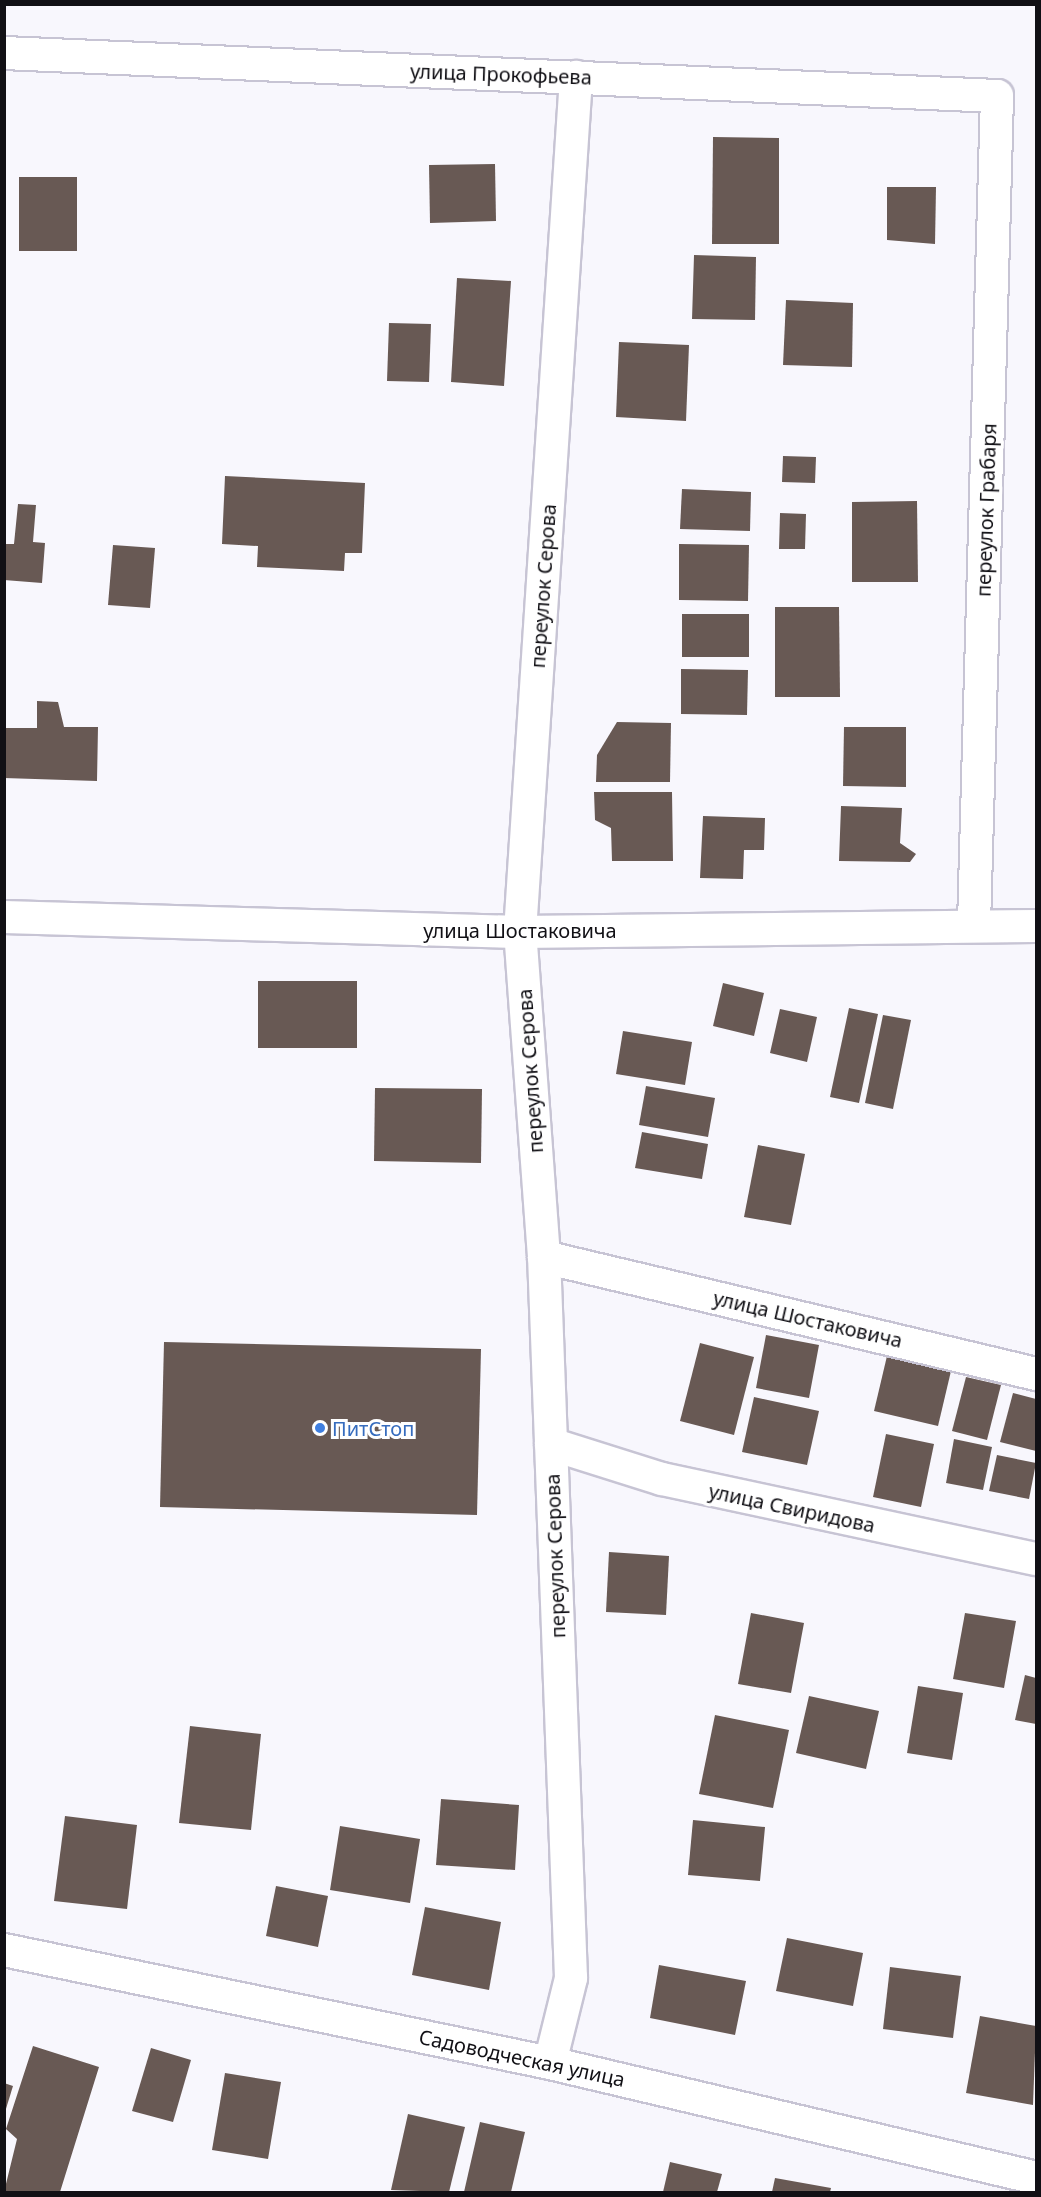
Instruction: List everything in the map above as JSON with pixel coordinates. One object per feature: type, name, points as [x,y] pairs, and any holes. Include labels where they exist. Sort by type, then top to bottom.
[{"type":"street","name":"улица Прокофьева","points":[[4,53],[998,96]]},
{"type":"street","name":"переулок Серова","points":[[550,2063],[571,1978],[544,1257],[520,932],[576,77]]},
{"type":"street","name":"переулок Грабаря","points":[[974,925],[998,96]]},
{"type":"street","name":"улица Шостаковича","points":[[4,917],[520,932],[1036,926]]},
{"type":"street","name":"улица Шостаковича","points":[[544,1257],[1036,1374]]},
{"type":"street","name":"улица Свиридова","points":[[551,1444],[662,1479],[1036,1559]]},
{"type":"street","name":"Садоводческая улица","points":[[4,1950],[550,2063],[1036,2178]]},
{"type":"building","points":[[713,137],[779,138],[779,244],[712,244]]},
{"type":"building","points":[[495,164],[496,221],[430,223],[429,165]]},
{"type":"building","points":[[19,177],[77,177],[77,251],[19,251]]},
{"type":"building","points":[[887,187],[936,187],[935,244],[887,240]]},
{"type":"building","points":[[694,255],[756,257],[755,320],[692,319]]},
{"type":"building","points":[[457,278],[511,281],[504,386],[451,382]]},
{"type":"building","points":[[786,300],[853,303],[852,367],[783,365]]},
{"type":"building","points":[[389,323],[431,324],[429,382],[387,381]]},
{"type":"building","points":[[619,342],[689,345],[686,421],[616,417]]},
{"type":"building","points":[[783,456],[816,457],[815,483],[782,482]]},
{"type":"building","points":[[225,476],[365,483],[362,553],[345,553],[344,571],[257,567],[258,546],[222,544]]},
{"type":"building","points":[[682,489],[751,492],[750,531],[680,529]]},
{"type":"building","points":[[917,501],[918,582],[852,582],[852,502]]},
{"type":"building","points":[[18,504],[36,505],[33,542],[45,543],[42,583],[4,580],[4,544],[14,544]]},
{"type":"building","points":[[780,513],[806,514],[805,549],[779,549]]},
{"type":"building","points":[[679,544],[749,545],[748,601],[679,600]]},
{"type":"building","points":[[113,545],[155,548],[150,608],[108,605]]},
{"type":"building","points":[[775,607],[839,607],[840,697],[775,697]]},
{"type":"building","points":[[682,614],[749,614],[749,657],[682,657]]},
{"type":"building","points":[[681,669],[748,670],[747,715],[681,714]]},
{"type":"building","points":[[37,701],[58,702],[64,727],[98,727],[97,781],[4,778],[4,728],[37,728]]},
{"type":"building","points":[[617,722],[671,723],[670,782],[596,782],[597,755]]},
{"type":"building","points":[[844,727],[906,727],[906,787],[843,786]]},
{"type":"building","points":[[594,792],[672,792],[673,861],[612,861],[611,828],[595,820]]},
{"type":"building","points":[[841,806],[902,808],[900,843],[916,854],[910,862],[839,861]]},
{"type":"building","points":[[703,816],[765,818],[764,850],[744,850],[743,879],[700,878]]},
{"type":"building","points":[[258,981],[357,981],[357,1048],[258,1048]]},
{"type":"building","points":[[723,983],[764,993],[754,1036],[713,1026]]},
{"type":"building","points":[[849,1008],[878,1014],[859,1103],[830,1097]]},
{"type":"building","points":[[780,1009],[817,1017],[807,1062],[770,1053]]},
{"type":"building","points":[[883,1015],[911,1020],[893,1109],[865,1103]]},
{"type":"building","points":[[623,1031],[692,1042],[685,1085],[616,1074]]},
{"type":"building","points":[[646,1086],[715,1098],[708,1137],[639,1125]]},
{"type":"building","points":[[375,1088],[482,1089],[481,1163],[374,1161]]},
{"type":"building","points":[[642,1132],[708,1144],[702,1179],[635,1168]]},
{"type":"building","points":[[758,1145],[805,1154],[791,1225],[744,1217]]},
{"type":"building","points":[[766,1335],[819,1345],[809,1398],[756,1388]]},
{"type":"building","name":"ПитСтоп","points":[[164,1342],[481,1349],[477,1515],[160,1507]]},
{"type":"building","points":[[700,1343],[754,1357],[734,1435],[680,1421]]},
{"type":"building","points":[[887,1356],[951,1371],[938,1426],[874,1411]]},
{"type":"building","points":[[966,1377],[1001,1385],[987,1440],[952,1431]]},
{"type":"building","points":[[1013,1393],[1036,1399],[1036,1451],[1000,1442]]},
{"type":"building","points":[[754,1397],[819,1411],[807,1465],[742,1452]]},
{"type":"building","points":[[886,1434],[934,1444],[921,1507],[873,1497]]},
{"type":"building","points":[[954,1439],[992,1447],[983,1490],[946,1483]]},
{"type":"building","points":[[997,1455],[1036,1463],[1029,1499],[989,1491]]},
{"type":"building","points":[[609,1552],[669,1556],[666,1615],[606,1612]]},
{"type":"building","points":[[751,1613],[804,1623],[791,1693],[738,1684]]},
{"type":"building","points":[[965,1613],[1016,1621],[1004,1688],[953,1679]]},
{"type":"building","points":[[1025,1675],[1036,1678],[1036,1724],[1015,1720]]},
{"type":"building","points":[[918,1686],[963,1693],[952,1760],[907,1753]]},
{"type":"building","points":[[809,1696],[879,1711],[866,1769],[796,1753]]},
{"type":"building","points":[[715,1715],[789,1730],[773,1808],[699,1794]]},
{"type":"building","points":[[190,1726],[261,1734],[251,1830],[179,1823]]},
{"type":"building","points":[[441,1799],[519,1805],[515,1870],[436,1865]]},
{"type":"building","points":[[65,1816],[137,1825],[127,1909],[54,1901]]},
{"type":"building","points":[[693,1820],[765,1827],[760,1881],[688,1875]]},
{"type":"building","points":[[340,1826],[420,1839],[410,1903],[330,1890]]},
{"type":"building","points":[[276,1886],[328,1896],[318,1947],[266,1936]]},
{"type":"building","points":[[425,1907],[501,1922],[489,1990],[412,1975]]},
{"type":"building","points":[[787,1938],[863,1953],[853,2006],[776,1991]]},
{"type":"building","points":[[659,1965],[746,1981],[735,2035],[650,2018]]},
{"type":"building","points":[[890,1967],[961,1976],[953,2038],[883,2029]]},
{"type":"building","points":[[980,2016],[1036,2026],[1033,2105],[966,2093]]},
{"type":"building","points":[[33,2046],[99,2067],[60,2192],[4,2192],[17,2139],[6,2129]]},
{"type":"building","points":[[151,2048],[191,2060],[173,2122],[132,2111]]},
{"type":"building","points":[[225,2073],[281,2082],[268,2159],[212,2150]]},
{"type":"building","points":[[4,2083],[13,2086],[5,2112],[4,2112]]},
{"type":"building","points":[[408,2114],[465,2127],[449,2192],[391,2190]]},
{"type":"building","points":[[480,2122],[525,2132],[511,2192],[464,2192]]},
{"type":"building","points":[[670,2162],[722,2174],[717,2192],[663,2192]]},
{"type":"building","points":[[775,2178],[831,2188],[830,2192],[772,2192]]},
{"type":"place","name":"ПитСтоп","points":[[320,1428]]}]
